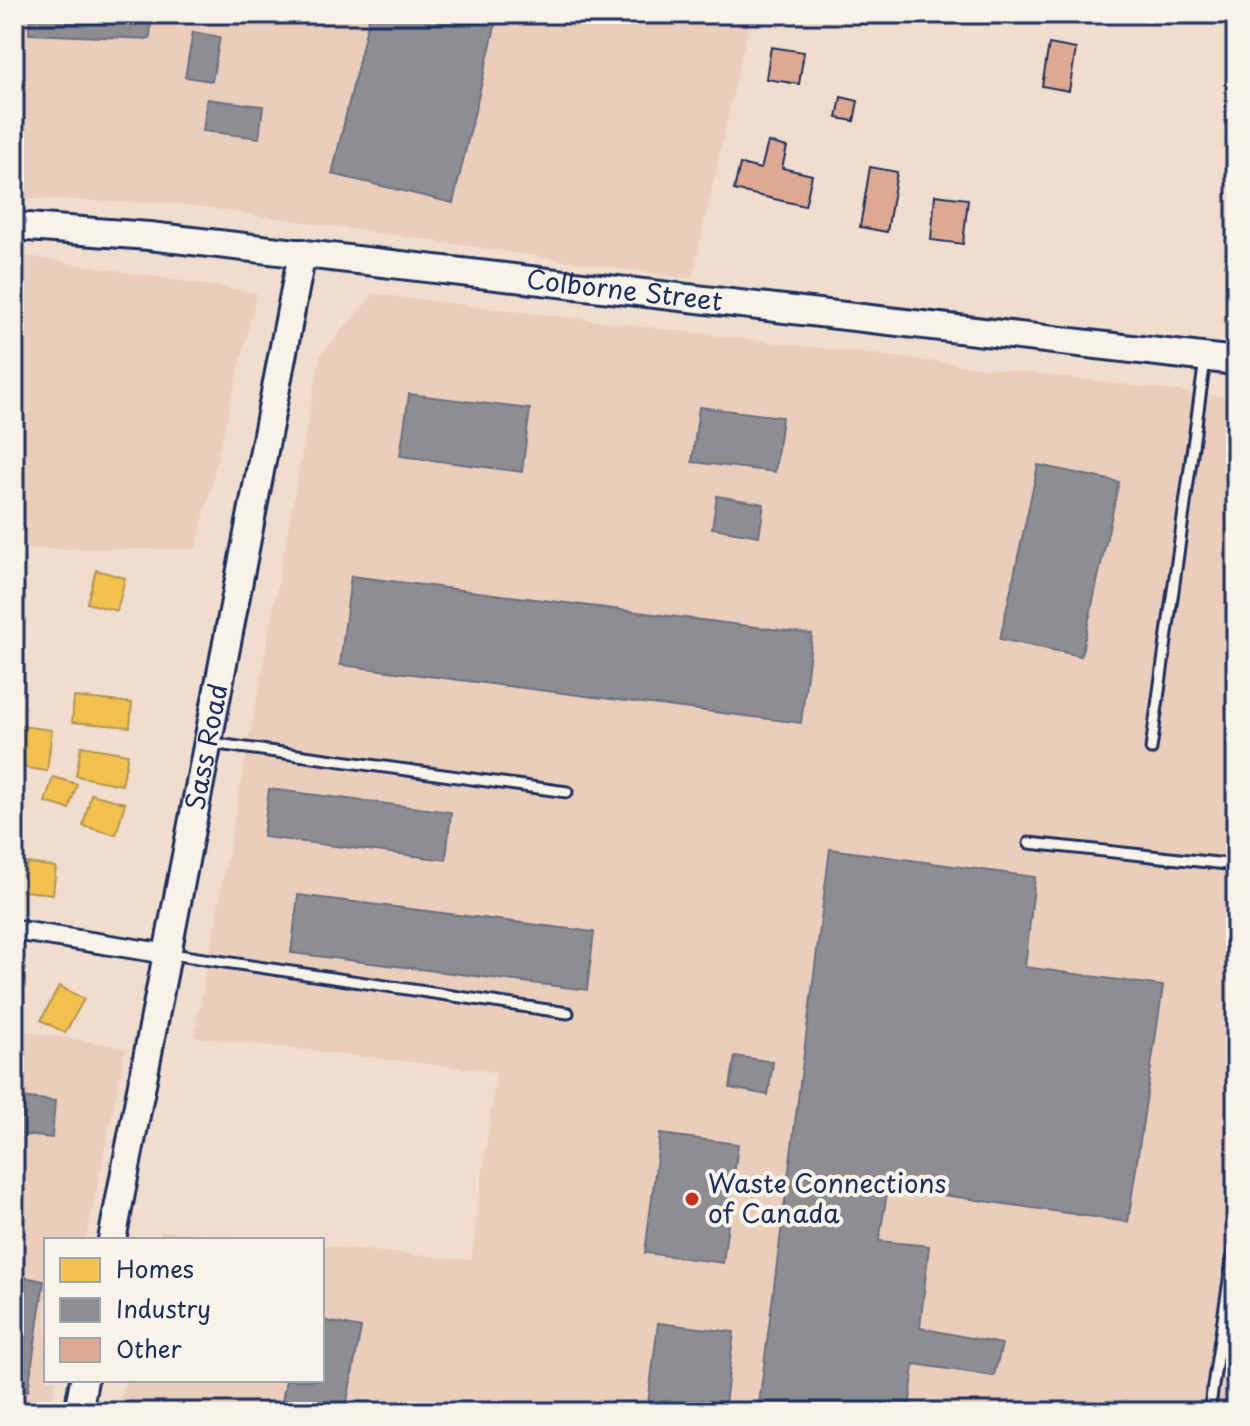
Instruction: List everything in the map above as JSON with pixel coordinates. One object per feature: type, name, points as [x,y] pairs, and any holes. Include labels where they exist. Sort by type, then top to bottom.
[{"type":"street","name":"Colborne Street","points":[[14,226],[302,253],[1236,361]]},
{"type":"street","name":"Sass Road","points":[[112,1238],[302,253]]},
{"type":"street","points":[[14,930],[168,954]]},
{"type":"street","points":[[78,1412],[84,1382]]},
{"type":"lane","points":[[1151,749],[1206,357]]},
{"type":"lane","points":[[206,743],[567,792]]},
{"type":"lane","points":[[1029,843],[1236,865]]},
{"type":"lane","points":[[168,954],[568,1013]]},
{"type":"lane","points":[[1209,1412],[1236,1234]]},
{"type":"shaded area","points":[[14,14],[751,14],[692,279],[181,204],[14,198]]},
{"type":"shaded area","points":[[14,254],[257,293],[196,549],[14,549]]},
{"type":"shaded area","points":[[374,294],[1236,398],[1236,1412],[118,1412],[125,1382],[324,1382],[324,1246],[471,1260],[496,1072],[194,1037],[320,356]]},
{"type":"shaded area","points":[[14,1029],[126,1048],[86,1238],[44,1238],[44,1382],[56,1382],[50,1412],[14,1412]]},
{"type":"shaded area","points":[[162,1231],[236,1238],[160,1238]]},
{"type":"building: Homes","points":[[96,570],[125,578],[117,611],[87,603]]},
{"type":"building: Homes","points":[[74,697],[132,703],[130,727],[72,722]]},
{"type":"building: Homes","points":[[14,725],[52,730],[47,771],[14,766]]},
{"type":"building: Homes","points":[[81,746],[128,754],[122,785],[76,776]]},
{"type":"building: Homes","points":[[53,777],[77,784],[69,809],[45,802]]},
{"type":"building: Homes","points":[[91,794],[125,803],[116,835],[83,826]]},
{"type":"building: Homes","points":[[27,863],[56,867],[53,894],[23,891]]},
{"type":"building: Homes","points":[[59,986],[84,999],[65,1033],[41,1020]]},
{"type":"building: Industry","points":[[30,14],[151,14],[150,39],[29,34]]},
{"type":"building: Industry","points":[[370,14],[498,14],[453,203],[332,174]]},
{"type":"building: Industry","points":[[193,32],[220,37],[212,81],[185,77]]},
{"type":"building: Industry","points":[[207,99],[263,106],[259,138],[203,131]]},
{"type":"building: Industry","points":[[409,394],[530,409],[522,472],[400,456]]},
{"type":"building: Industry","points":[[699,407],[782,417],[775,472],[692,462]]},
{"type":"building: Industry","points":[[1038,465],[1119,482],[1081,656],[1000,639]]},
{"type":"building: Industry","points":[[717,496],[764,504],[759,536],[712,528]]},
{"type":"building: Industry","points":[[351,576],[812,634],[801,723],[340,665]]},
{"type":"building: Industry","points":[[269,789],[451,812],[446,860],[263,837]]},
{"type":"building: Industry","points":[[830,849],[1035,877],[1025,967],[1163,986],[1128,1222],[888,1187],[879,1241],[929,1246],[920,1328],[1002,1344],[994,1376],[914,1364],[909,1412],[758,1412]]},
{"type":"building: Industry","points":[[298,895],[594,932],[587,990],[291,953]]},
{"type":"building: Industry","points":[[735,1056],[773,1062],[768,1095],[730,1088]]},
{"type":"building: Industry","points":[[20,1097],[55,1101],[52,1138],[16,1134]]},
{"type":"building: Industry","name":"Waste Connections of Canada","points":[[660,1134],[738,1144],[723,1263],[645,1253]]},
{"type":"building: Industry","points":[[14,1275],[44,1281],[28,1391],[14,1390]]},
{"type":"building: Industry","points":[[324,1320],[361,1328],[345,1412],[280,1412],[286,1382],[324,1382]]},
{"type":"building: Industry","points":[[658,1323],[734,1332],[724,1412],[647,1412]]},
{"type":"building: Other","points":[[1049,44],[1076,49],[1069,91],[1042,86]]},
{"type":"building: Other","points":[[771,47],[804,52],[799,84],[766,79]]},
{"type":"building: Other","points":[[841,97],[858,101],[854,121],[837,118]]},
{"type":"building: Other","points":[[768,142],[787,147],[782,168],[812,175],[805,206],[734,190],[740,164],[761,169]]},
{"type":"building: Other","points":[[870,167],[897,172],[887,232],[860,227]]},
{"type":"building: Other","points":[[935,195],[968,199],[963,244],[931,240]]},
{"type":"place","name":"Waste Connections of Canada","points":[[692,1199]]}]
